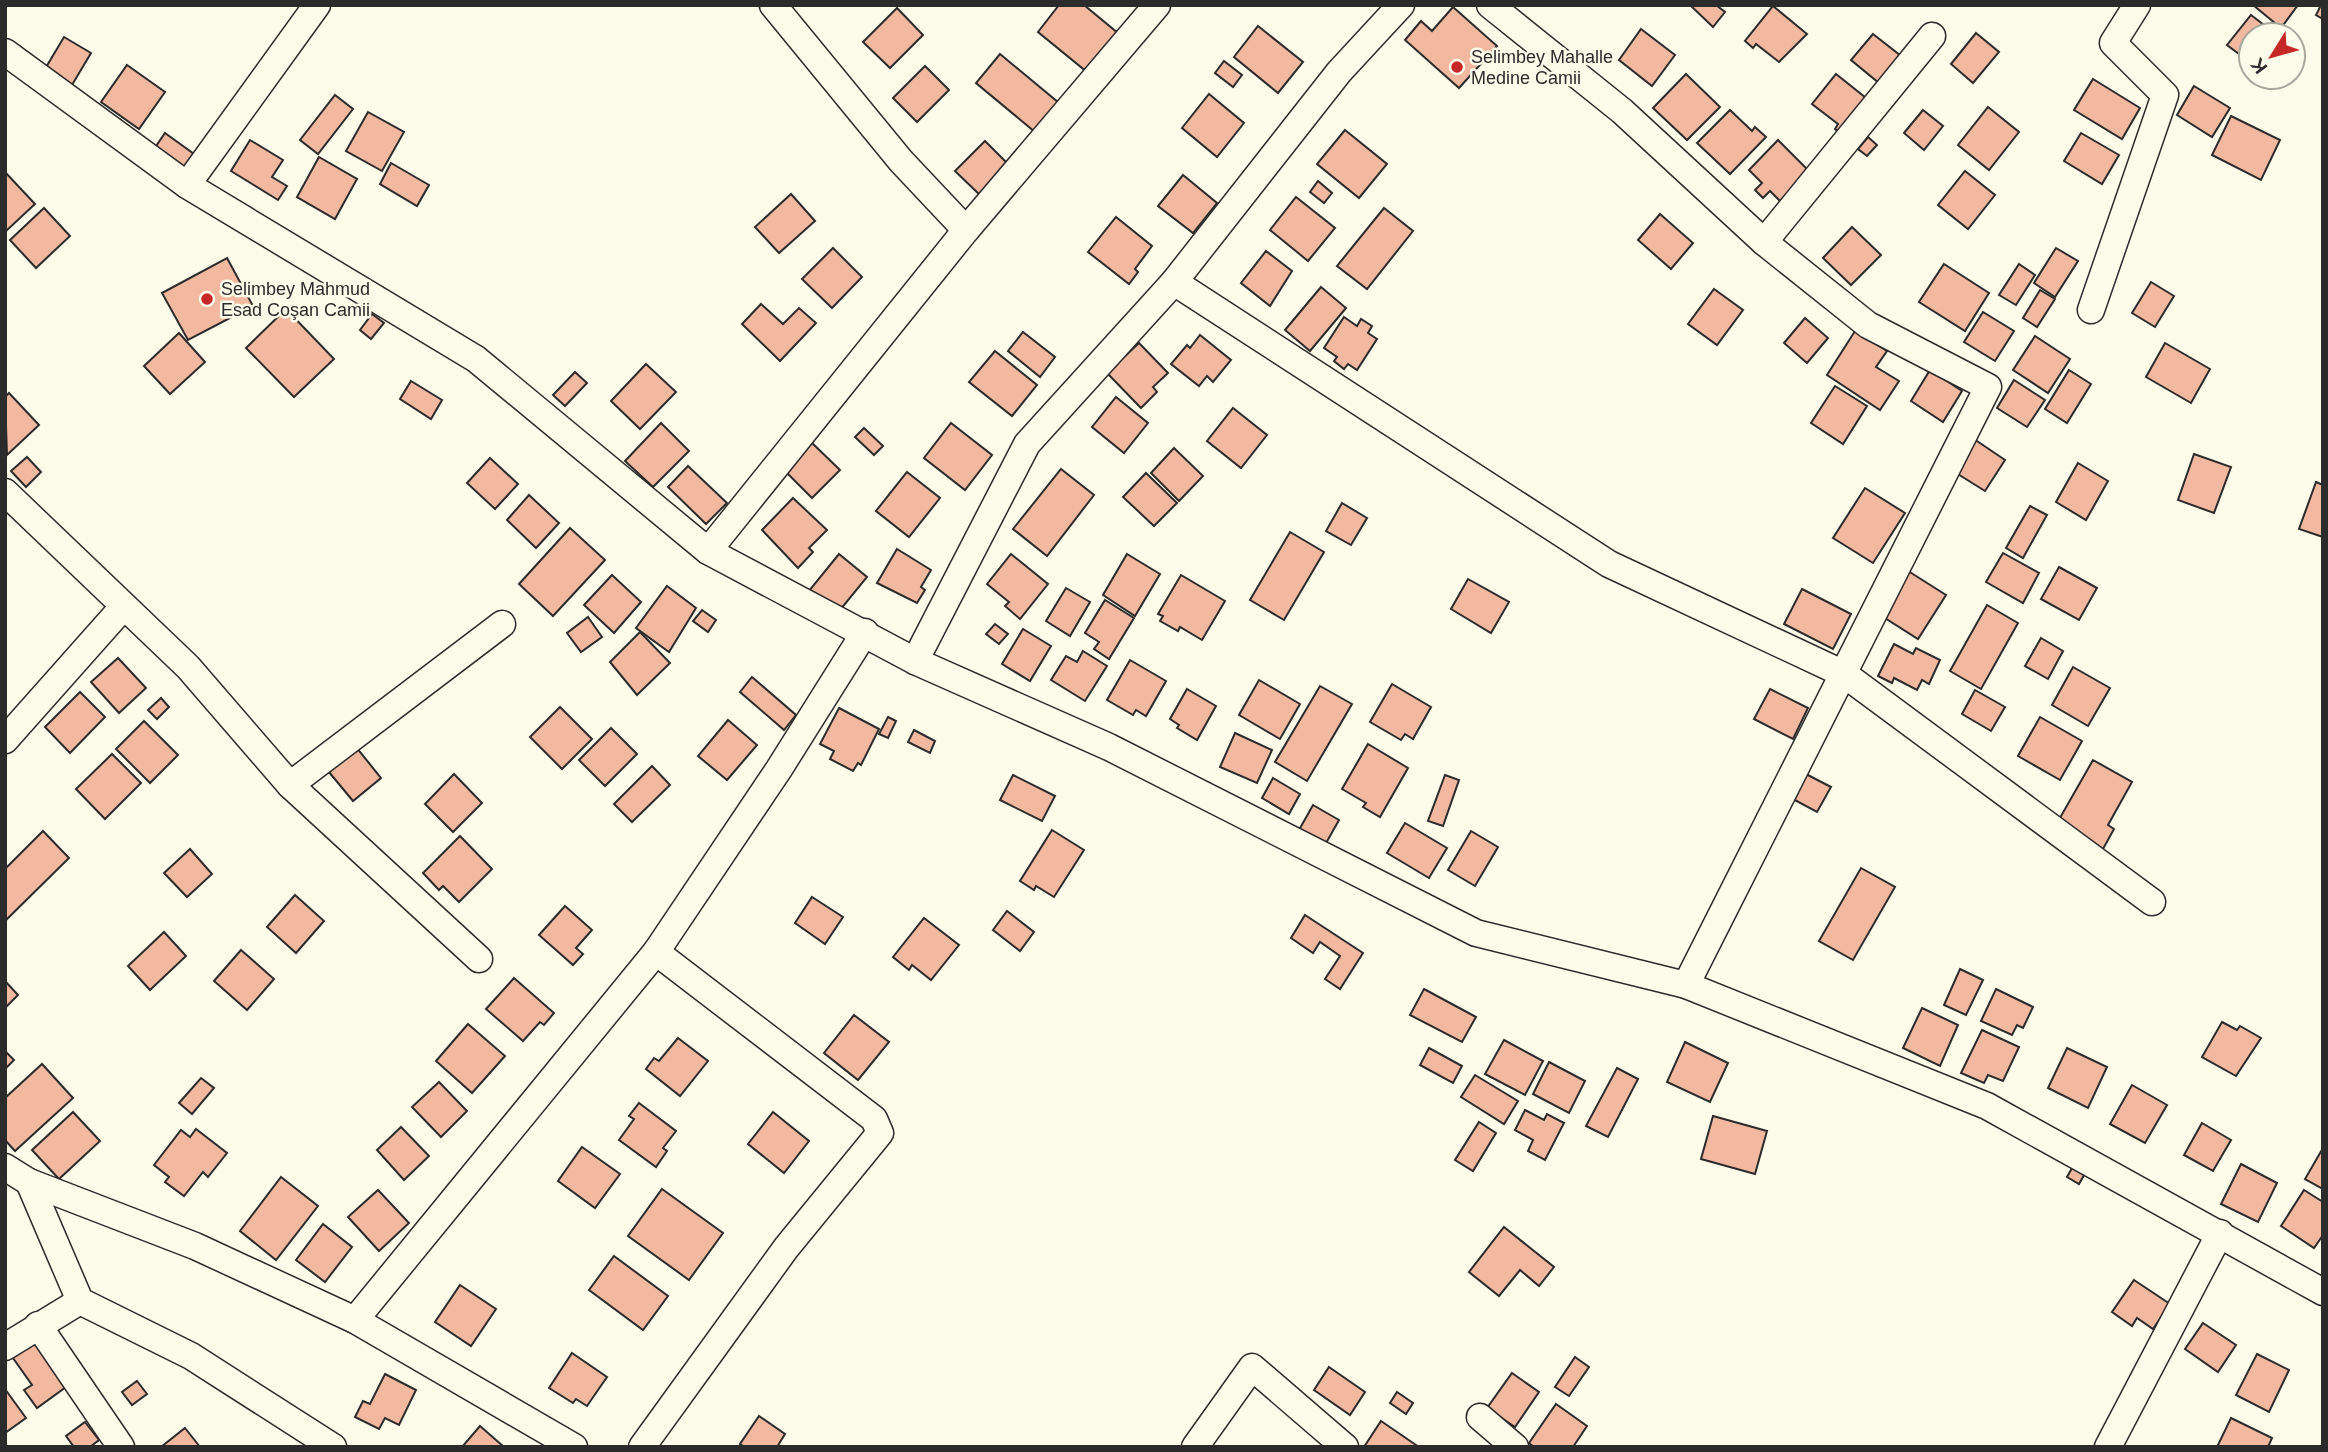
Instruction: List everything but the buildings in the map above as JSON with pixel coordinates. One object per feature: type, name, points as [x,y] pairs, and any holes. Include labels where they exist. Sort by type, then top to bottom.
[{"type":"street","points":[[187,186],[317,5]]},
{"type":"street","points":[[773,5],[901,161],[966,230]]},
{"type":"street","points":[[708,551],[966,230],[1157,5]]},
{"type":"street","points":[[915,660],[1027,444],[1174,282],[1339,72],[1401,5]]},
{"type":"street","points":[[1490,5],[1622,111],[1764,242],[1868,325],[1988,387],[1686,985]]},
{"type":"street","points":[[2091,310],[2165,95],[2113,43],[2137,5]]},
{"type":"street","points":[[1764,242],[1932,36]]},
{"type":"street","points":[[5,52],[187,186],[476,359],[708,551],[915,660],[1109,747],[1476,933],[1686,985],[1987,1106],[2323,1292]]},
{"type":"street","points":[[1174,282],[1609,564],[1844,674],[2152,902]]},
{"type":"street","points":[[5,492],[188,667],[290,785],[479,958]]},
{"type":"street","points":[[5,740],[124,606]]},
{"type":"street","points":[[290,785],[502,624]]},
{"type":"street","points":[[355,1320],[656,952],[779,769],[864,632]]},
{"type":"street","points":[[642,1447],[786,1248],[880,1133],[874,1119],[656,952]]},
{"type":"street","points":[[5,1167],[30,1182],[195,1246],[355,1320],[574,1447]]},
{"type":"street","points":[[30,1182],[80,1301],[191,1356],[333,1447]]},
{"type":"street","points":[[2108,1447],[2220,1233]]},
{"type":"street","points":[[5,1347],[80,1301]]},
{"type":"street","points":[[38,1325],[121,1447]]},
{"type":"street","points":[[1195,1447],[1252,1367],[1345,1447]]},
{"type":"street","points":[[1480,1418],[1515,1447]]},
{"type":"place","name":"Selimbey Mahalle Medine Camii","points":[[1457,67]]},
{"type":"place","name":"Selimbey Mahmud Esad Coşan Camii","points":[[207,299]]}]
